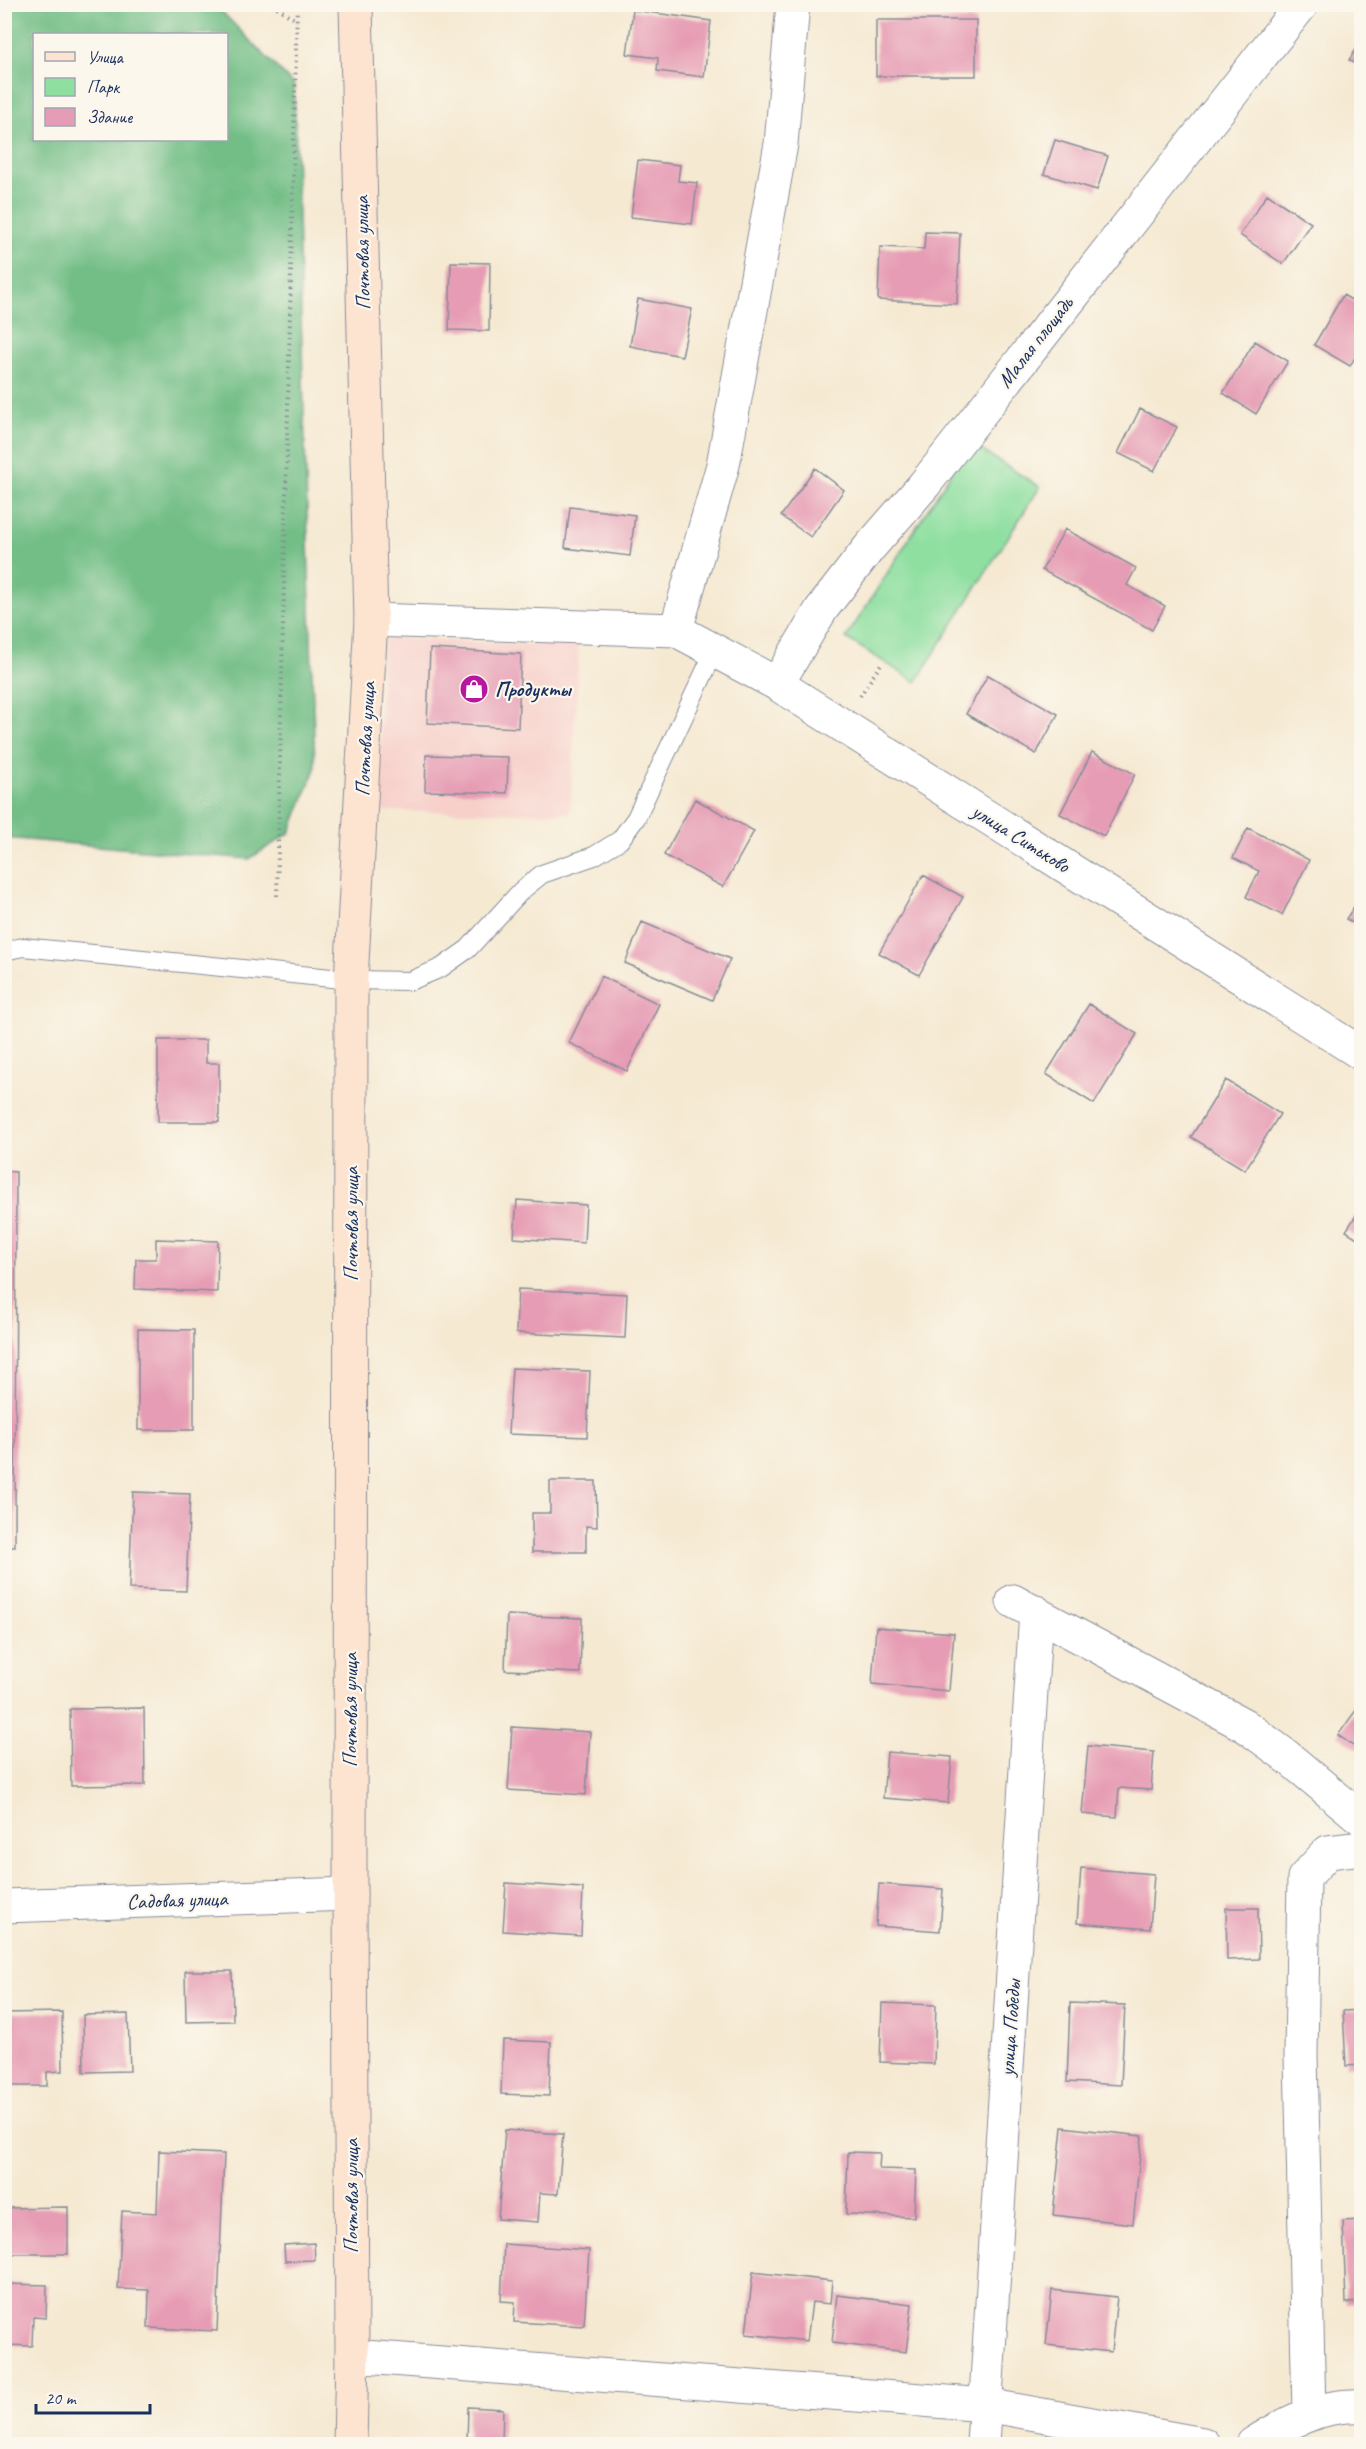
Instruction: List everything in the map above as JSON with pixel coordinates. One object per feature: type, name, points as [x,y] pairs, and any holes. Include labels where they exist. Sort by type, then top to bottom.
[{"type":"street","name":"Почтовая улица","points":[[350,2445],[352,2356],[351,980],[371,620],[356,4]]},
{"type":"street","points":[[371,620],[676,630],[723,465],[781,144],[793,4]]},
{"type":"street","name":"Малая площадь","points":[[777,684],[821,610],[869,548],[924,485],[1302,4]]},
{"type":"street","name":"улица Ситьково","points":[[676,630],[777,684],[1362,1054]]},
{"type":"street","name":"улица Победы","points":[[983,2445],[1024,1606],[1244,1725],[1285,1755],[1362,1819]]},
{"type":"street","points":[[1309,2414],[1301,2055],[1304,1878],[1328,1852],[1362,1848]]},
{"type":"street","name":"Садовая улица","points":[[4,1906],[350,1894]]},
{"type":"street","points":[[352,2356],[986,2405],[1203,2445]]},
{"type":"street","points":[[1253,2445],[1280,2427],[1309,2414],[1343,2405],[1362,2406]]},
{"type":"lane","points":[[4,951],[23,947],[351,980],[410,981],[441,968],[468,949],[521,891],[542,874],[594,856],[620,840],[636,818],[716,650]]},
{"type":"path","points":[[272,4],[297,21]]},
{"type":"path","points":[[277,896],[297,4]]},
{"type":"shaded area","points":[[382,638],[579,646],[570,813],[379,811]]},
{"type":"green space","points":[[4,5],[207,5],[221,11],[294,85],[315,769],[290,833],[249,859],[5,838]]},
{"type":"green space","points":[[970,443],[1040,487],[916,682],[846,638]]},
{"type":"building","points":[[633,10],[711,21],[704,77],[657,71],[658,58],[627,54]]},
{"type":"building","points":[[876,20],[976,20],[976,76],[876,76]]},
{"type":"building","points":[[1362,40],[1362,68],[1349,60]]},
{"type":"building","points":[[1055,140],[1108,156],[1097,190],[1044,174]]},
{"type":"building","points":[[638,160],[680,165],[678,181],[697,183],[692,224],[631,217]]},
{"type":"building","points":[[1267,194],[1311,223],[1283,264],[1240,235]]},
{"type":"building","points":[[925,232],[960,233],[957,304],[878,300],[880,247],[924,249]]},
{"type":"building","points":[[451,262],[490,263],[489,331],[449,330]]},
{"type":"building","points":[[1343,295],[1362,306],[1362,345],[1350,366],[1314,345]]},
{"type":"building","points":[[638,299],[692,309],[682,356],[630,346]]},
{"type":"building","points":[[1255,341],[1288,361],[1256,414],[1223,393]]},
{"type":"building","points":[[1140,409],[1177,427],[1154,471],[1118,453]]},
{"type":"building","points":[[815,468],[844,490],[811,537],[781,516]]},
{"type":"building","points":[[570,507],[635,515],[630,556],[565,548]]},
{"type":"building","points":[[1065,529],[1136,568],[1127,585],[1165,606],[1152,630],[1042,570]]},
{"type":"building","name":"Продукты","points":[[430,649],[521,654],[518,728],[427,723]]},
{"type":"building","points":[[988,675],[1058,714],[1036,754],[966,714]]},
{"type":"building","points":[[1092,752],[1135,774],[1104,836],[1060,814]]},
{"type":"building","points":[[426,755],[508,757],[507,793],[425,791]]},
{"type":"building","points":[[695,799],[754,831],[723,887],[664,855]]},
{"type":"building","points":[[1248,828],[1309,860],[1282,915],[1246,897],[1259,871],[1233,858]]},
{"type":"building","points":[[923,875],[963,897],[919,975],[879,953]]},
{"type":"building","points":[[1362,894],[1362,928],[1346,919]]},
{"type":"building","points":[[642,922],[730,959],[712,1000],[625,963]]},
{"type":"building","points":[[601,976],[659,1004],[627,1071],[569,1043]]},
{"type":"building","points":[[1089,1004],[1137,1034],[1094,1104],[1046,1074]]},
{"type":"building","points":[[158,1040],[206,1040],[206,1063],[219,1063],[219,1122],[158,1122]]},
{"type":"building","points":[[1226,1080],[1280,1114],[1245,1170],[1191,1137]]},
{"type":"building","points":[[4,1171],[16,1172],[15,1547],[4,1547]]},
{"type":"building","points":[[517,1200],[586,1205],[584,1243],[514,1238]]},
{"type":"building","points":[[1362,1206],[1362,1241],[1346,1231]]},
{"type":"building","points":[[156,1239],[218,1241],[217,1292],[135,1289],[136,1259],[156,1259]]},
{"type":"building","points":[[518,1289],[627,1294],[625,1338],[516,1333]]},
{"type":"building","points":[[138,1329],[194,1330],[194,1430],[138,1430]]},
{"type":"building","points":[[512,1368],[590,1371],[587,1437],[508,1434]]},
{"type":"building","points":[[550,1481],[596,1481],[597,1527],[586,1526],[586,1552],[532,1552],[532,1513],[550,1513]]},
{"type":"building","points":[[133,1492],[190,1494],[186,1591],[129,1589]]},
{"type":"building","points":[[507,1615],[582,1618],[580,1673],[505,1670]]},
{"type":"building","points":[[876,1627],[954,1633],[949,1691],[872,1684]]},
{"type":"building","points":[[1362,1702],[1362,1752],[1338,1735]]},
{"type":"building","points":[[144,1708],[145,1785],[71,1786],[70,1709]]},
{"type":"building","points":[[512,1727],[590,1732],[586,1795],[508,1790]]},
{"type":"building","points":[[1088,1746],[1154,1752],[1151,1790],[1119,1788],[1117,1817],[1082,1814]]},
{"type":"building","points":[[887,1752],[952,1757],[948,1803],[883,1798]]},
{"type":"building","points":[[1081,1868],[1154,1874],[1150,1929],[1077,1923]]},
{"type":"building","points":[[506,1883],[583,1888],[581,1936],[503,1931]]},
{"type":"building","points":[[879,1884],[943,1889],[940,1931],[876,1926]]},
{"type":"building","points":[[1226,1908],[1258,1908],[1259,1959],[1227,1960]]},
{"type":"building","points":[[185,1971],[232,1971],[233,2021],[186,2022]]},
{"type":"building","points":[[882,2003],[936,2005],[934,2064],[880,2062]]},
{"type":"building","points":[[1070,2003],[1125,2005],[1121,2085],[1067,2082]]},
{"type":"building","points":[[1362,2010],[1362,2065],[1346,2066],[1343,2011]]},
{"type":"building","points":[[62,2012],[63,2071],[47,2072],[47,2086],[4,2086],[4,2013]]},
{"type":"building","points":[[128,2014],[130,2071],[84,2072],[83,2015]]},
{"type":"building","points":[[503,2040],[551,2042],[549,2096],[501,2094]]},
{"type":"building","points":[[1062,2127],[1142,2136],[1133,2224],[1053,2215]]},
{"type":"building","points":[[505,2130],[563,2134],[558,2194],[540,2193],[538,2222],[498,2219]]},
{"type":"building","points":[[159,2151],[224,2154],[217,2331],[148,2328],[149,2290],[118,2289],[122,2211],[157,2213]]},
{"type":"building","points":[[848,2152],[880,2153],[879,2169],[916,2170],[914,2217],[846,2214]]},
{"type":"building","points":[[68,2207],[68,2254],[4,2254],[4,2208]]},
{"type":"building","points":[[1362,2220],[1362,2302],[1346,2303],[1343,2221]]},
{"type":"building","points":[[314,2243],[315,2260],[285,2261],[284,2245]]},
{"type":"building","points":[[504,2244],[589,2250],[584,2326],[514,2322],[515,2302],[501,2301]]},
{"type":"building","points":[[753,2272],[832,2281],[830,2304],[812,2302],[807,2341],[746,2334]]},
{"type":"building","points":[[4,2284],[47,2285],[46,2318],[33,2317],[32,2346],[4,2345]]},
{"type":"building","points":[[1052,2290],[1117,2297],[1111,2352],[1046,2345]]},
{"type":"building","points":[[837,2295],[912,2304],[906,2352],[832,2343]]},
{"type":"building","points":[[468,2407],[503,2409],[502,2444],[467,2444]]},
{"type":"place","name":"Продукты","points":[[474,689]]}]
